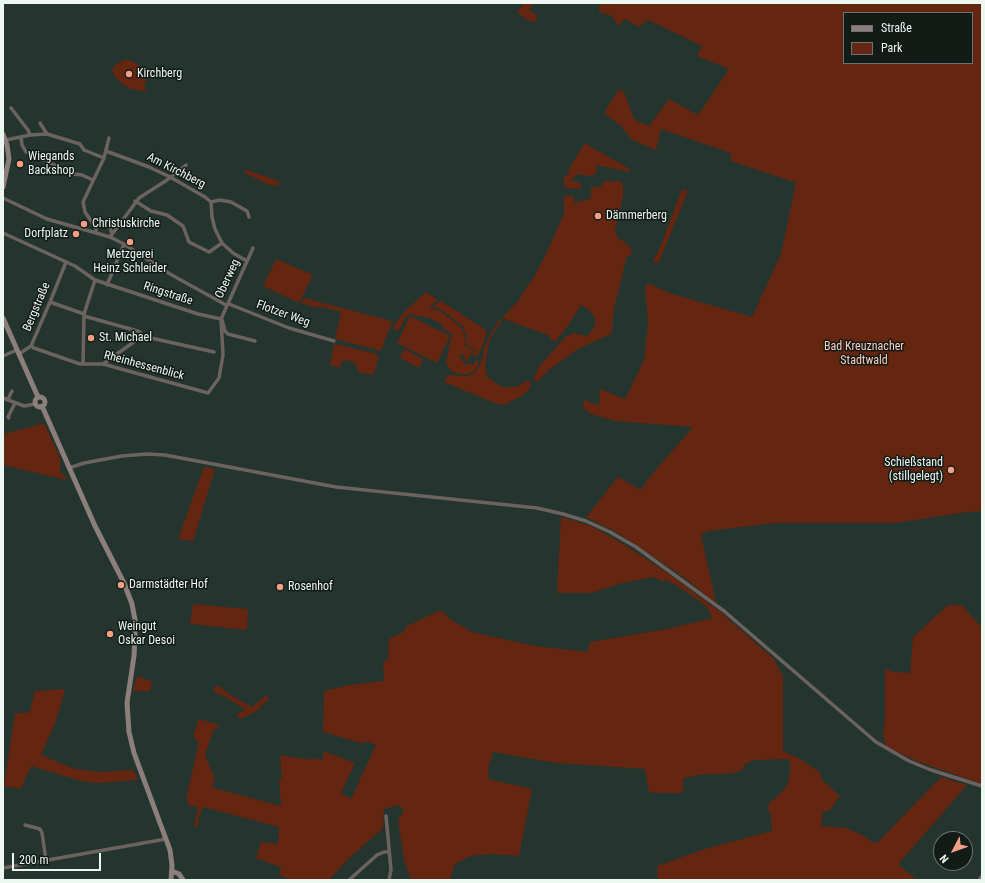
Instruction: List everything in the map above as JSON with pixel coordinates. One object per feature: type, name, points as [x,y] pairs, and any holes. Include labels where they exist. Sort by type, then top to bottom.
[{"type":"main road","points":[[3,134],[6,140],[9,159],[3,187]]},
{"type":"main road","points":[[3,318],[38,397]]},
{"type":"main road","points":[[38,397],[35,404],[39,407],[42,406]]},
{"type":"main road","points":[[38,397],[42,397],[44,399],[45,403],[42,406]]},
{"type":"main road","points":[[42,406],[95,526],[122,579],[132,604],[136,636],[127,703],[129,732],[134,753],[166,839],[171,857],[171,879]]},
{"type":"main road","points":[[172,871],[179,874],[182,879]]},
{"type":"main road","points":[[171,879],[176,875],[182,879]]},
{"type":"street","points":[[11,108],[28,130],[30,135]]},
{"type":"street","points":[[40,123],[48,134]]},
{"type":"street","points":[[6,140],[30,135],[48,134],[80,144],[84,150],[104,158]]},
{"type":"street","points":[[20,137],[26,152],[74,174],[82,175],[93,180]]},
{"type":"street","points":[[96,233],[96,228],[85,212],[83,202],[104,158],[109,138]]},
{"type":"street","name":"Am Kirchberg","points":[[106,151],[149,167],[170,177],[211,202],[212,217],[215,229],[222,243],[233,253],[247,261]]},
{"type":"street","points":[[111,235],[135,201],[186,165]]},
{"type":"street","name":"Flotzer Weg","points":[[3,198],[46,219],[96,233],[111,235],[170,274],[226,305],[229,304],[289,328],[334,341]]},
{"type":"street","points":[[211,202],[220,200],[231,202],[247,211],[248,216]]},
{"type":"street","points":[[135,201],[151,211],[167,215],[183,226],[189,242],[209,252],[222,243]]},
{"type":"street","points":[[108,221],[111,235]]},
{"type":"street","name":"Ringstraße","points":[[3,233],[75,266],[95,280],[107,285],[198,314],[221,319]]},
{"type":"street","points":[[107,285],[124,244]]},
{"type":"street","name":"Oberweg","points":[[208,393],[218,378],[223,355],[221,319],[253,248]]},
{"type":"street","name":"Bergstraße","points":[[3,356],[18,352],[31,346],[66,262]]},
{"type":"street","points":[[82,364],[84,315],[95,280]]},
{"type":"street","points":[[50,302],[84,315],[140,332],[142,336],[214,352]]},
{"type":"street","points":[[221,319],[228,334],[255,341]]},
{"type":"street","points":[[103,364],[142,336]]},
{"type":"street","name":"Rheinhessenblick","points":[[31,346],[82,364],[103,364],[208,393]]},
{"type":"street","points":[[8,399],[12,391]]},
{"type":"street","points":[[3,398],[24,406],[35,404]]},
{"type":"street","points":[[9,418],[8,417],[15,403]]},
{"type":"street","points":[[69,468],[84,463],[122,456],[147,454],[165,455],[336,487],[537,508],[586,521],[610,532],[636,547],[724,611],[876,742],[909,761],[930,770],[982,786]]},
{"type":"street","points":[[386,816],[391,870],[389,880]]},
{"type":"street","points":[[25,825],[40,830],[42,833],[46,860]]},
{"type":"street","points":[[3,868],[166,839]]},
{"type":"street","points":[[349,880],[377,855],[384,852],[389,852]]},
{"type":"street","points":[[979,880],[982,876]]},
{"type":"green space","points":[[524,3],[534,3],[529,10],[538,16],[535,22],[527,20],[517,12]]},
{"type":"green space","name":"Bad Kreuznacher Stadtwald","points":[[603,3],[982,3],[982,511],[894,523],[774,523],[708,531],[701,535],[716,603],[682,576],[638,546],[616,532],[586,517],[618,477],[641,490],[648,479],[693,427],[615,421],[591,414],[583,407],[584,400],[599,405],[600,389],[625,399],[644,360],[648,323],[645,288],[648,283],[669,293],[752,317],[781,254],[796,183],[731,161],[731,153],[661,129],[656,150],[632,140],[621,126],[604,113],[618,90],[624,92],[634,119],[649,126],[669,99],[698,115],[729,69],[697,56],[702,46],[648,20],[639,27],[625,19],[618,26],[612,16],[599,12],[599,6]]},
{"type":"green space","points":[[124,60],[130,60],[140,66],[144,73],[146,82],[144,87],[147,92],[131,89],[115,77],[112,69]]},
{"type":"green space","points":[[584,144],[630,169],[630,172],[596,165],[597,171],[595,175],[587,176],[577,174],[570,181],[576,181],[582,185],[580,189],[566,188],[564,186],[564,176],[568,175],[569,169]]},
{"type":"green space","points":[[244,170],[279,181],[279,184],[276,186],[267,184],[243,172]]},
{"type":"green space","points":[[603,181],[620,181],[623,185],[623,196],[615,230],[618,238],[629,245],[632,254],[627,256],[614,309],[612,331],[611,334],[578,349],[549,370],[537,382],[535,381],[534,377],[540,365],[565,337],[574,333],[587,336],[595,326],[595,318],[589,310],[581,305],[556,341],[550,340],[550,336],[502,318],[518,301],[529,283],[530,284],[543,260],[564,214],[564,196],[571,195],[574,198],[575,203],[588,200],[591,196],[591,187],[601,187]]},
{"type":"green space","points":[[682,189],[688,191],[659,262],[656,263],[653,260],[659,250]]},
{"type":"green space","points":[[276,259],[311,274],[312,277],[299,303],[263,286]]},
{"type":"green space","points":[[426,292],[438,300],[429,307],[439,311],[459,325],[463,330],[465,346],[480,354],[478,356],[471,354],[465,362],[465,357],[462,354],[460,355],[465,366],[467,363],[473,365],[476,359],[479,363],[475,371],[468,374],[461,374],[452,372],[448,367],[446,362],[452,334],[443,329],[443,325],[427,317],[420,317],[410,314],[406,317],[397,331],[392,328],[405,311]]},
{"type":"green space","points":[[304,298],[392,321],[381,351],[335,339],[341,312],[318,306],[317,308],[301,303]]},
{"type":"green space","points":[[441,301],[487,332],[480,353],[465,344],[466,336],[463,326],[433,306]]},
{"type":"green space","points":[[410,316],[450,336],[437,363],[397,343]]},
{"type":"green space","points":[[500,319],[502,321],[493,333],[489,343],[485,364],[487,377],[502,387],[517,387],[528,380],[531,386],[527,392],[504,405],[497,404],[444,382],[448,375],[468,376],[475,373],[481,363],[485,346],[491,333]]},
{"type":"green space","points":[[336,344],[377,354],[379,357],[373,375],[357,372],[357,360],[354,365],[354,362],[345,360],[342,362],[340,368],[330,365],[334,345]]},
{"type":"green space","points":[[404,349],[423,359],[419,368],[400,358]]},
{"type":"green space","points":[[44,423],[60,458],[60,471],[66,480],[3,465],[4,434]]},
{"type":"green space","points":[[204,467],[215,469],[193,541],[178,539]]},
{"type":"green space","points":[[561,517],[591,526],[620,542],[665,571],[719,611],[773,658],[783,676],[783,751],[800,759],[821,773],[821,779],[840,796],[829,811],[823,811],[821,826],[846,828],[862,835],[872,842],[877,843],[941,777],[967,785],[900,862],[899,865],[917,880],[658,880],[657,866],[705,849],[772,831],[771,816],[768,808],[769,803],[779,795],[788,784],[790,759],[754,760],[745,764],[743,769],[738,772],[726,774],[704,774],[683,778],[683,791],[681,793],[655,793],[649,792],[645,769],[556,763],[493,752],[488,769],[489,779],[532,789],[519,856],[489,854],[471,856],[455,864],[450,880],[409,880],[411,879],[404,860],[398,819],[404,811],[399,805],[384,809],[383,828],[347,860],[329,880],[291,880],[279,875],[281,867],[256,858],[261,842],[278,844],[279,827],[203,807],[199,816],[198,827],[194,826],[198,806],[188,806],[187,794],[199,743],[193,736],[199,719],[220,725],[213,731],[205,755],[215,779],[212,785],[214,788],[281,806],[279,778],[282,779],[280,755],[323,760],[323,751],[355,763],[341,793],[351,799],[376,745],[366,741],[364,744],[323,732],[324,691],[349,685],[384,681],[383,662],[388,659],[389,639],[405,631],[405,627],[436,612],[442,611],[450,619],[472,632],[535,646],[588,652],[590,642],[667,629],[713,618],[706,606],[688,593],[667,580],[661,581],[654,577],[622,583],[591,593],[557,593]]},
{"type":"green space","points":[[193,604],[248,609],[247,630],[190,624]]},
{"type":"green space","points":[[948,605],[962,605],[982,628],[982,784],[919,762],[885,745],[883,731],[885,721],[885,669],[895,672],[910,673],[913,637]]},
{"type":"green space","points":[[137,676],[152,682],[150,691],[133,691]]},
{"type":"green space","points":[[218,685],[229,694],[252,707],[266,695],[269,699],[255,712],[241,719],[236,714],[246,710],[224,696],[214,692],[214,688]]},
{"type":"green space","points":[[64,689],[64,695],[54,726],[41,755],[75,769],[99,772],[133,770],[138,780],[97,783],[81,781],[31,766],[21,789],[4,786],[15,713],[29,713],[35,691]]},
{"type":"place","name":"Kirchberg","points":[[129,74]]},
{"type":"place","name":"Wiegands Backshop","points":[[20,164]]},
{"type":"place","name":"Dämmerberg","points":[[598,216]]},
{"type":"place","name":"Christuskirche","points":[[84,224]]},
{"type":"place","name":"Dorfplatz","points":[[76,234]]},
{"type":"place","name":"Metzgerei Heinz Schleider","points":[[130,242]]},
{"type":"place","name":"St. Michael","points":[[91,338]]},
{"type":"place","name":"Schießstand (stillgelegt)","points":[[951,470]]},
{"type":"place","name":"Darmstädter Hof","points":[[121,585]]},
{"type":"place","name":"Rosenhof","points":[[280,587]]},
{"type":"place","name":"Weingut Oskar Desoi","points":[[110,634]]}]
